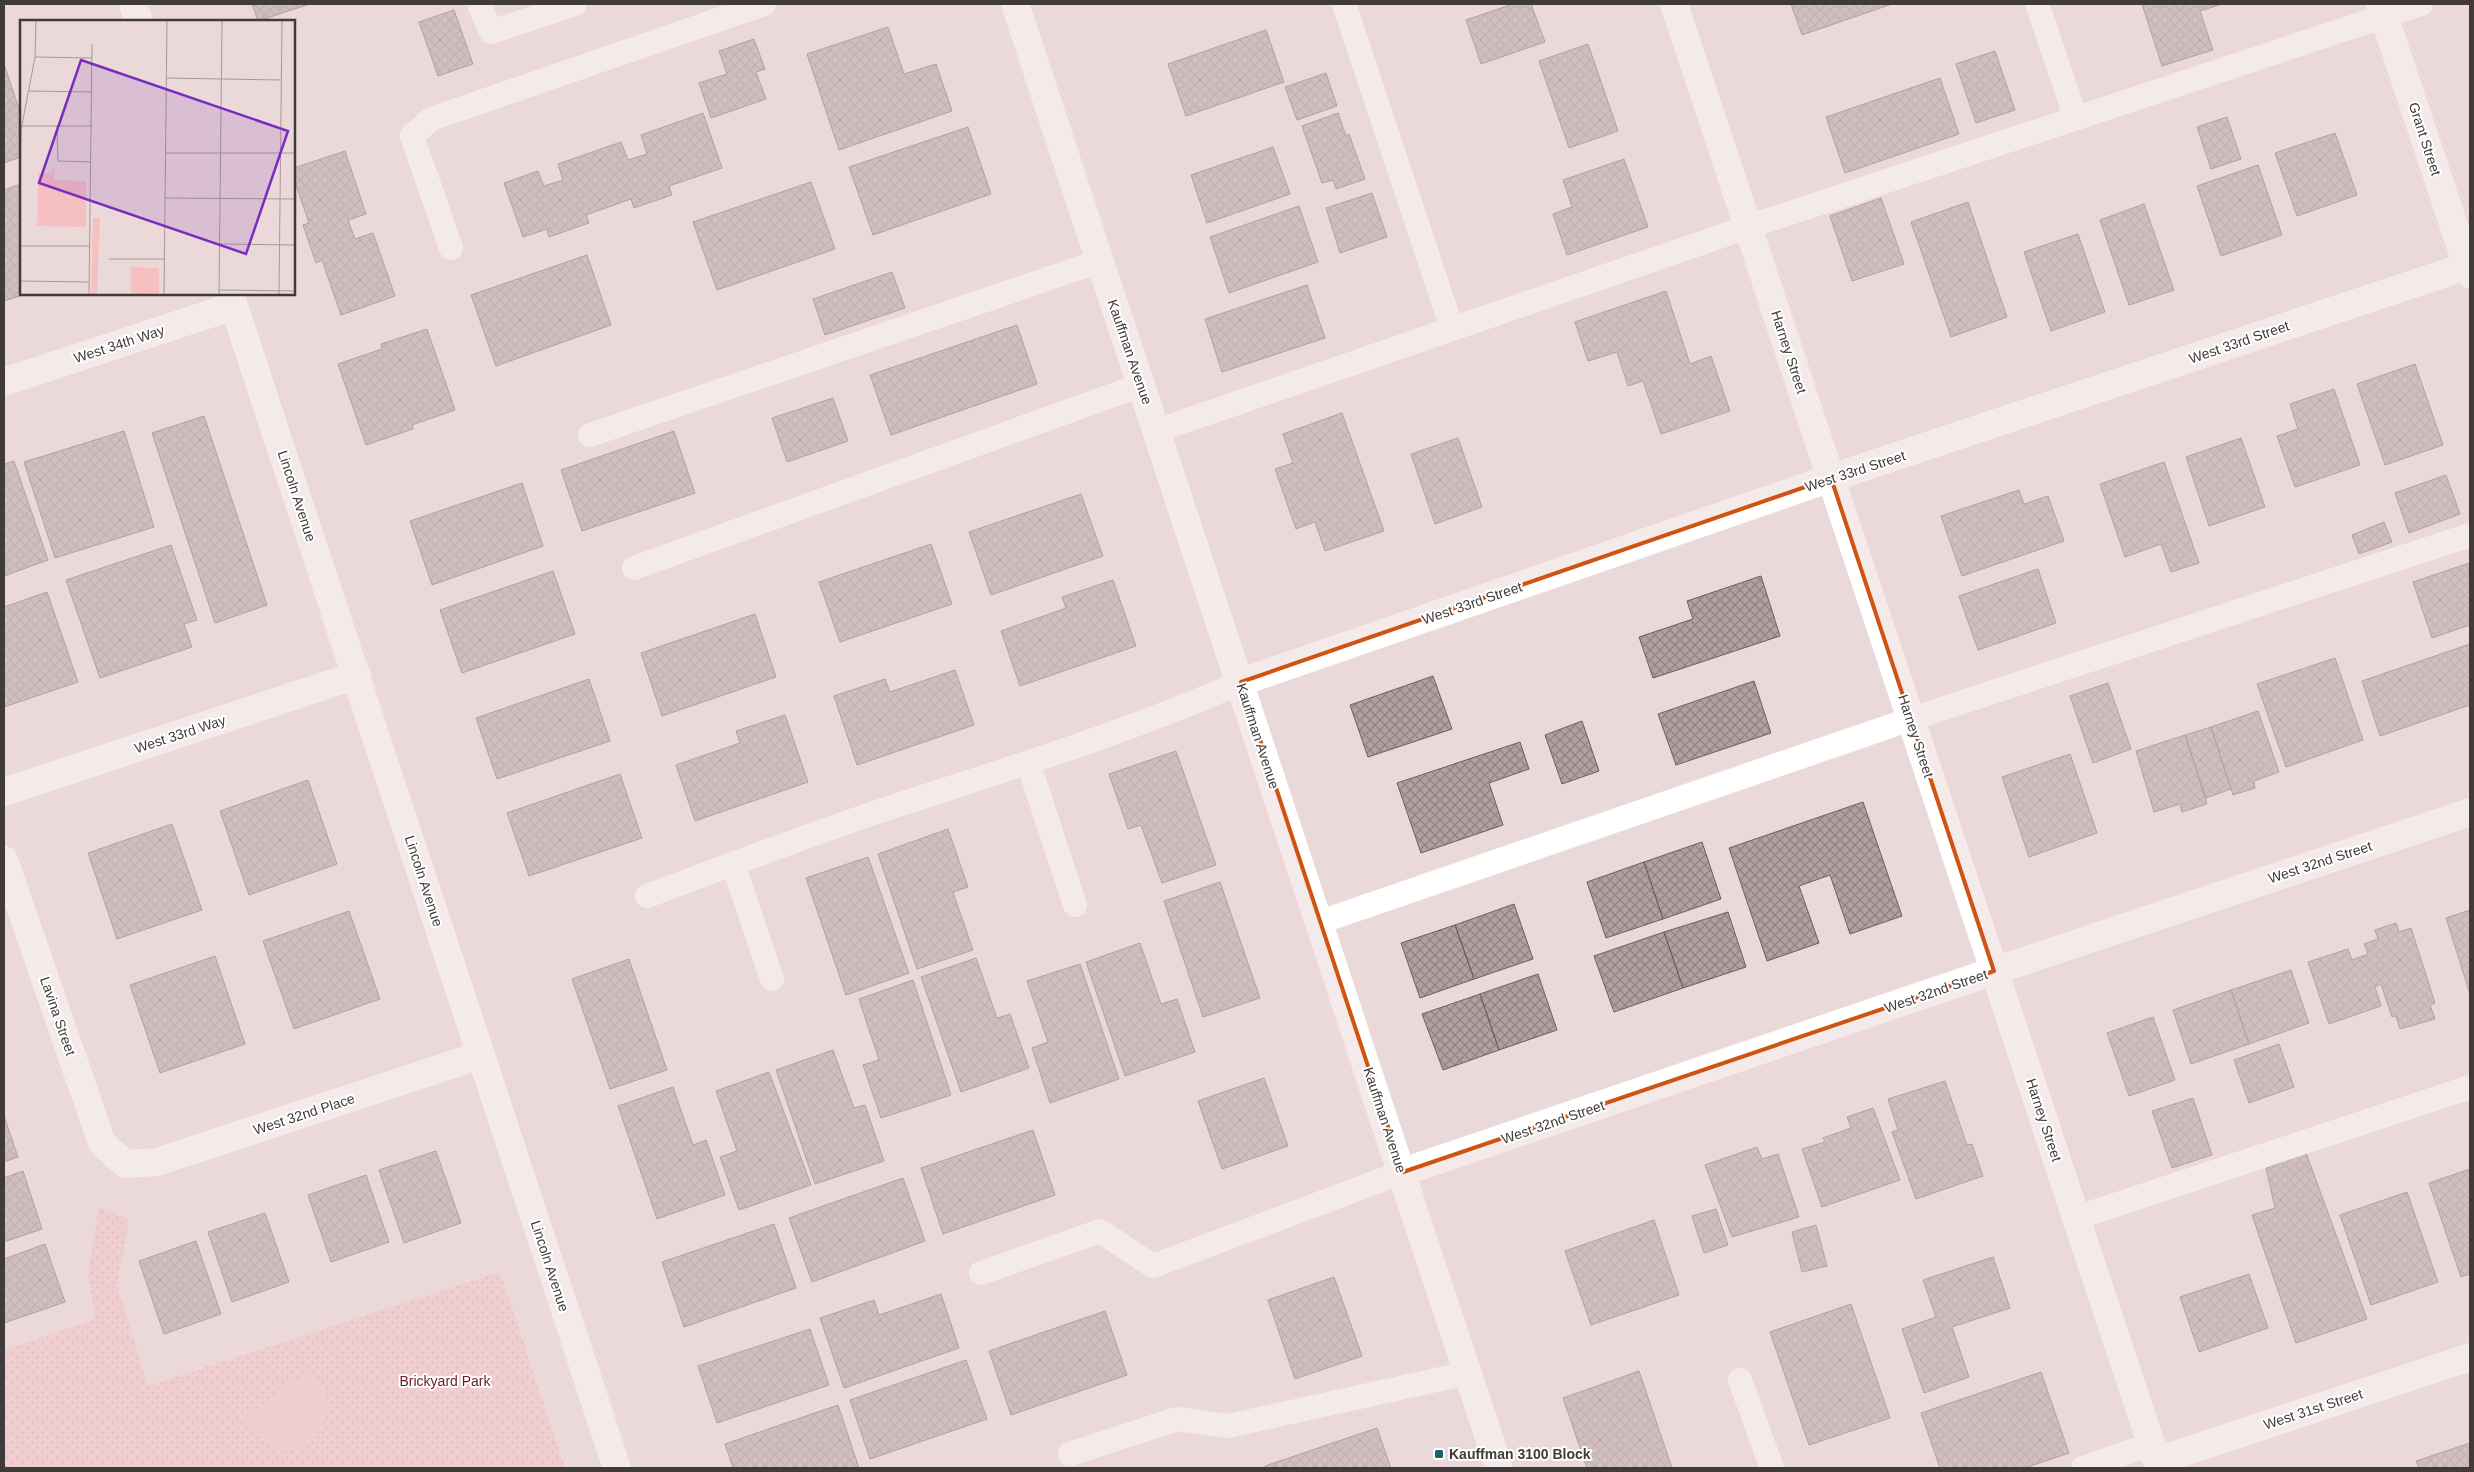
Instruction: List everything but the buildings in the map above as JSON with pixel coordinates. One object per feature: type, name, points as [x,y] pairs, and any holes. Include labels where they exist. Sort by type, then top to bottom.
[{"type":"street","points":[[133,4],[139,20]]},
{"type":"street","name":"Kauffman Avenue","points":[[1015,4],[1403,1172],[1499,1468]]},
{"type":"street","name":"Harney Street","points":[[1674,4],[2156,1458]]},
{"type":"street","name":"Grant Street","points":[[2382,10],[2469,268]]},
{"type":"street","name":"West 33rd Street","points":[[1241,682],[1831,478],[2469,268]]},
{"type":"street","name":"West 34th Way","points":[[4,382],[232,300]]},
{"type":"street","name":"Lincoln Avenue","points":[[232,300],[617,1468]]},
{"type":"street","name":"West 33rd Way","points":[[4,792],[357,675]]},
{"type":"street","name":"West 32nd Street","points":[[1403,1172],[1994,971],[2470,812]]},
{"type":"street","name":"Lavina Street","points":[[4,860],[102,1142],[124,1164]]},
{"type":"street","name":"West 32nd Place","points":[[124,1164],[157,1162],[481,1055]]},
{"type":"street","name":"West 31st Street","points":[[2156,1458],[2470,1357]]},
{"type":"lane","points":[[479,4],[491,32],[575,4]]},
{"type":"lane","points":[[452,248],[412,136],[431,119],[764,4]]},
{"type":"lane","points":[[1344,4],[1452,329]]},
{"type":"lane","points":[[2037,4],[2076,118]]},
{"type":"lane","points":[[1156,431],[1748,227],[2076,118],[2382,10],[2421,4]]},
{"type":"lane","points":[[590,435],[1100,261]]},
{"type":"lane","points":[[634,568],[1141,385]]},
{"type":"lane","points":[[1320,922],[1911,720],[2470,535]]},
{"type":"lane","points":[[647,896],[872,814],[1028,762],[1195,703],[1241,682]]},
{"type":"lane","points":[[1028,762],[1075,905]]},
{"type":"lane","points":[[733,864],[772,980]]},
{"type":"lane","points":[[2076,1218],[2470,1087]]},
{"type":"lane","points":[[981,1272],[1100,1231],[1152,1266],[1403,1172]]},
{"type":"lane","points":[[1070,1454],[1176,1419],[1228,1426],[1468,1372]]},
{"type":"lane","points":[[1740,1380],[1772,1468]]},
{"type":"lane","points":[[2083,1468],[2156,1458]]},
{"type":"highlighted area","points":[[1831,478],[1994,971],[1403,1172],[1241,682]]},
{"type":"green space","name":"Brickyard Park","points":[[99,1207],[129,1219],[117,1286],[148,1386],[500,1272],[565,1468],[4,1468],[4,1350],[95,1319],[88,1274]]},
{"type":"green space","points":[[309,1370],[320,1384],[326,1401],[326,1412],[318,1433],[301,1446],[290,1449],[279,1448],[264,1442],[245,1417]]},
{"type":"place","name":"Kauffman 3100 Block","points":[[1439,1454]]}]
